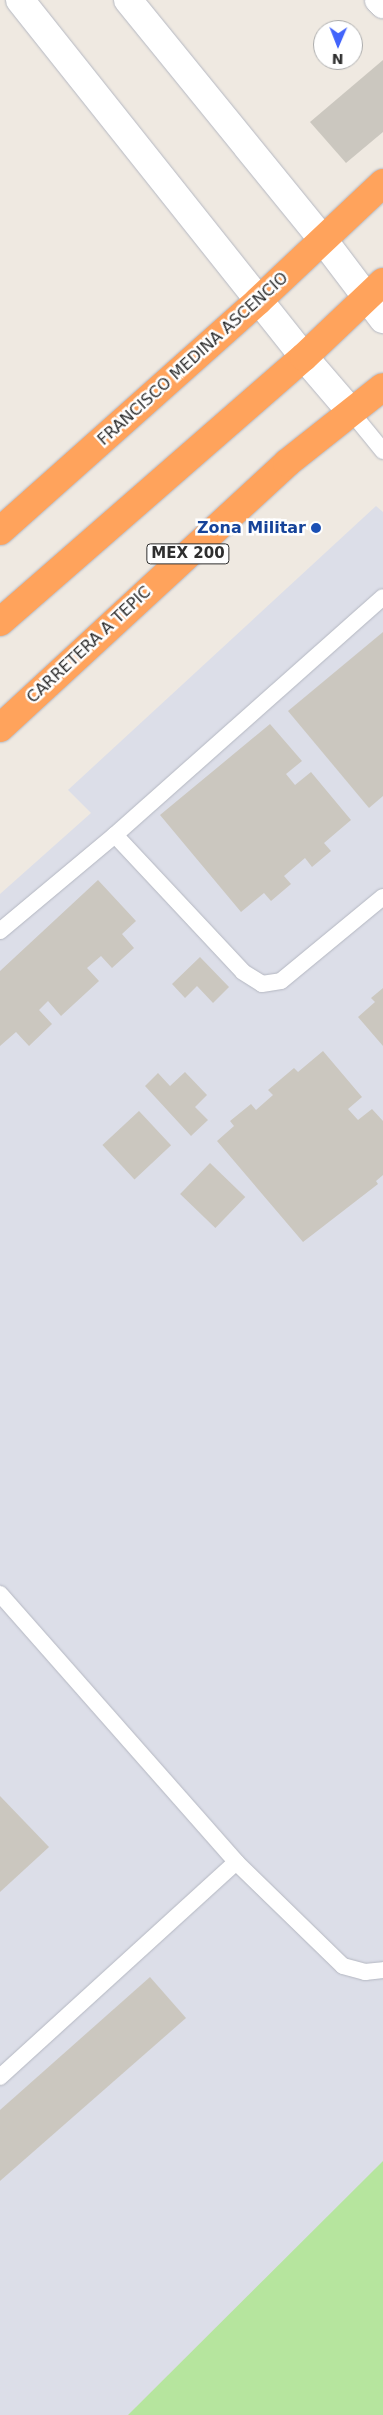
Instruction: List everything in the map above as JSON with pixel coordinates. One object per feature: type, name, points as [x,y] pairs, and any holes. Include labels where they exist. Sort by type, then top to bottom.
[{"type":"highway","name":"FRANCISCO MEDINA ASCENCIO","points":[[0,531],[258,301],[324,241],[383,183]]},
{"type":"highway","points":[[0,622],[304,357],[375,290]]},
{"type":"highway","name":"CARRETERA A TEPIC","points":[[0,728],[287,463],[383,387]]},
{"type":"street","points":[[20,0],[258,301],[352,413]]},
{"type":"street","points":[[128,0],[324,241],[375,290],[383,319]]},
{"type":"street","points":[[380,0],[383,4]]},
{"type":"lane","points":[[352,413],[383,451]]},
{"type":"lane","points":[[0,930],[115,835],[383,597]]},
{"type":"lane","points":[[115,835],[243,972],[262,984],[281,981],[383,897]]},
{"type":"lane","points":[[0,1594],[236,1862],[343,1966],[365,1972],[383,1970]]},
{"type":"lane","points":[[0,2076],[236,1862]]},
{"type":"shaded area","points":[[376,506],[383,512],[383,2415],[0,2415],[0,894],[91,813],[68,790]]},
{"type":"green space","points":[[383,2161],[383,2415],[128,2415]]},
{"type":"building","points":[[383,60],[383,132],[346,163],[310,122]]},
{"type":"building","points":[[383,632],[383,796],[369,808],[288,711]]},
{"type":"building","points":[[270,724],[302,761],[286,774],[295,785],[311,772],[351,820],[324,843],[331,851],[312,867],[305,858],[284,876],[291,884],[271,901],[264,893],[241,912],[160,815]]},
{"type":"building","points":[[98,880],[136,921],[122,934],[134,948],[112,968],[101,956],[87,968],[99,981],[61,1016],[48,1001],[39,1010],[52,1024],[29,1046],[16,1032],[0,1046],[0,971]]},
{"type":"building","points":[[200,957],[229,987],[213,1003],[197,986],[185,998],[172,984]]},
{"type":"building","points":[[383,988],[383,1046],[358,1017],[375,1002],[371,998]]},
{"type":"building","points":[[323,1051],[362,1097],[348,1109],[358,1120],[372,1109],[383,1121],[383,1175],[376,1181],[378,1184],[303,1242],[217,1141],[234,1126],[230,1121],[251,1104],[256,1110],[273,1095],[268,1090],[294,1068],[298,1072]]},
{"type":"building","points":[[185,1072],[207,1095],[195,1107],[208,1120],[191,1136],[145,1086],[158,1073],[170,1086]]},
{"type":"building","points":[[139,1111],[171,1145],[134,1179],[102,1145]]},
{"type":"building","points":[[210,1163],[245,1197],[215,1228],[180,1194]]},
{"type":"building","points":[[0,1796],[49,1847],[0,1892]]},
{"type":"building","points":[[150,1977],[186,2018],[0,2181],[0,2110]]},
{"type":"place","name":"Zona Militar","points":[[316,528]]}]
